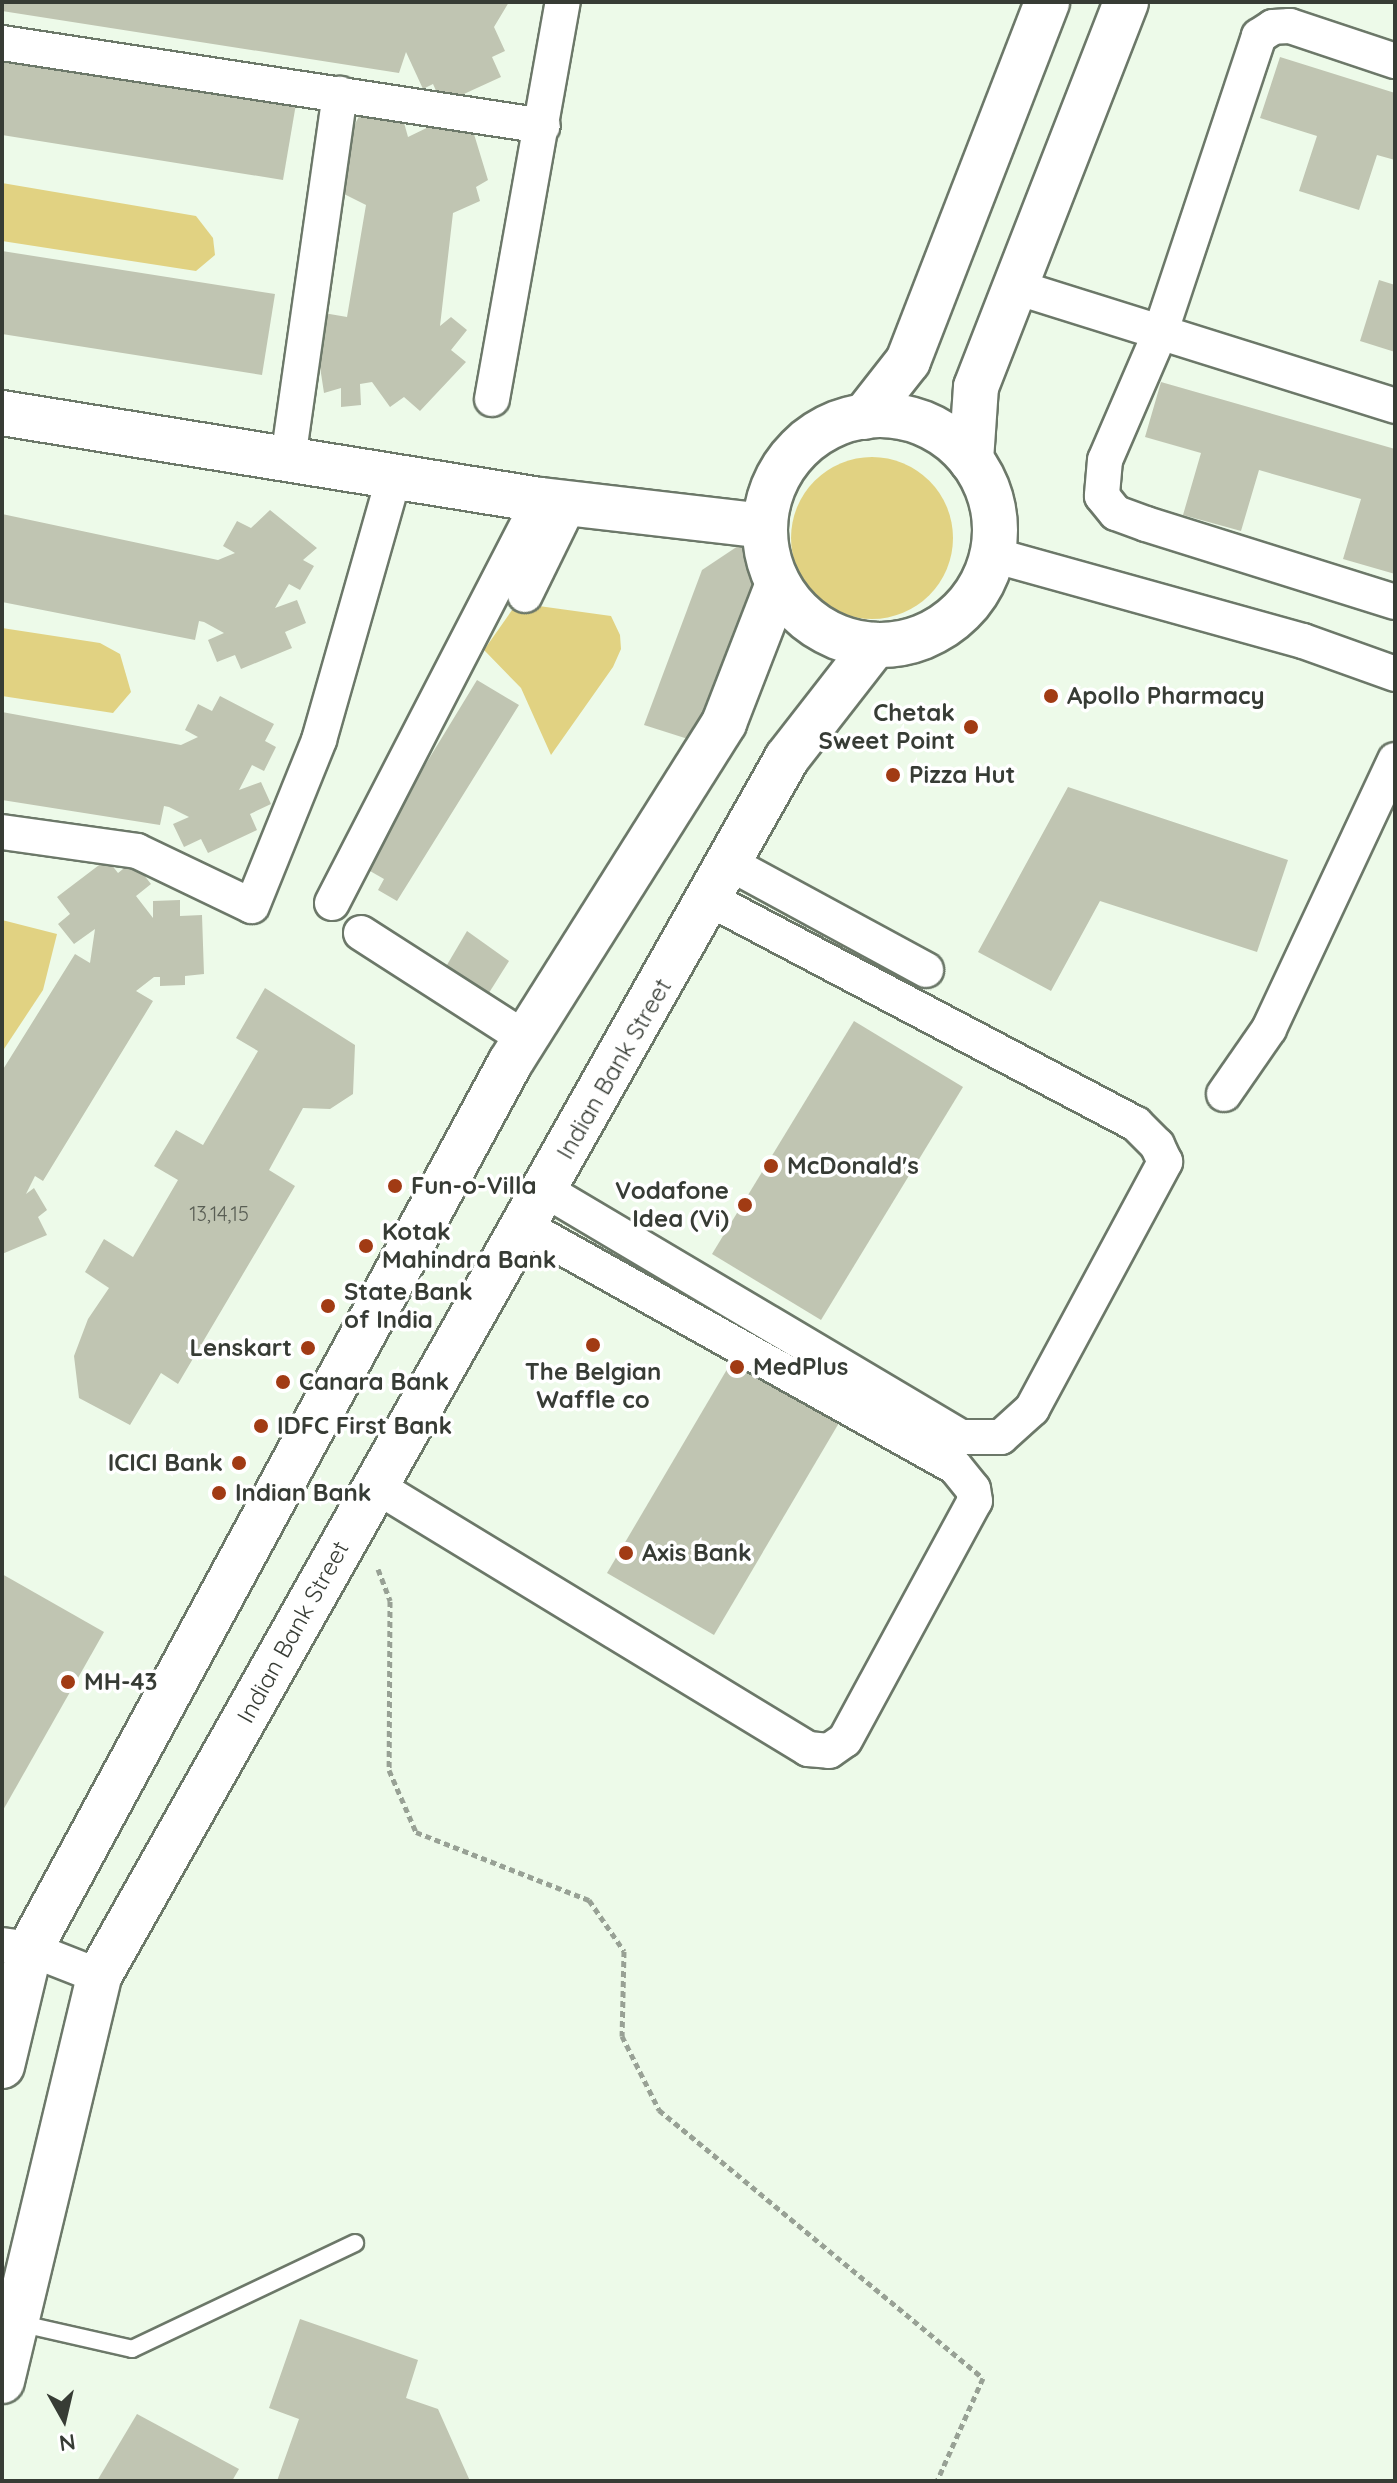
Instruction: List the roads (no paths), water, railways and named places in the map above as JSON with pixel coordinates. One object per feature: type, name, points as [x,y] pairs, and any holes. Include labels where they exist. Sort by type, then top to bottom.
[{"type":"street","points":[[492,399],[563,2]]},
{"type":"street","points":[[864,417],[908,361],[1047,2]]},
{"type":"street","points":[[971,460],[976,387],[1126,2]]},
{"type":"street","points":[[1395,61],[1290,26],[1273,27],[1259,36],[1160,333],[1105,460],[1102,496],[1116,513],[1395,602]]},
{"type":"street","points":[[2,43],[543,126]]},
{"type":"street","points":[[288,459],[340,94]]},
{"type":"street","points":[[1016,287],[1395,406]]},
{"type":"street","points":[[2,413],[555,502],[765,526]]},
{"type":"street","points":[[864,417],[923,424],[971,460],[992,505],[993,555],[977,592],[950,621],[915,639],[875,645],[818,628],[778,584],[765,526],[773,487],[794,453],[826,429],[864,417]]},
{"type":"street","points":[[2,832],[137,851],[252,906],[319,740],[394,477]]},
{"type":"street","points":[[525,595],[555,502]]},
{"type":"street","points":[[332,903],[555,502]]},
{"type":"street","points":[[993,555],[1303,641],[1395,674]]},
{"type":"street","points":[[2,2066],[16,1947],[526,1039],[724,723],[778,584]]},
{"type":"street","name":"Indian Bank Street","points":[[2,2381],[99,1976],[721,882],[787,758],[875,645]]},
{"type":"street","points":[[1224,1094],[1269,1029],[1395,760]]},
{"type":"street","points":[[721,882],[926,970]]},
{"type":"street","points":[[535,1208],[961,1437],[1001,1437],[1032,1409],[1165,1162],[1157,1145],[1136,1124],[721,882]]},
{"type":"street","points":[[361,933],[526,1039]]},
{"type":"street","points":[[367,1502],[808,1749],[829,1751],[845,1740],[975,1501],[973,1489],[955,1467],[535,1208]]},
{"type":"street","points":[[16,1947],[99,1976]]},
{"type":"lane","points":[[16,2323],[132,2349],[355,2243]]},
{"type":"place","name":"Apollo Pharmacy","points":[[1051,696]]},
{"type":"place","name":"Chetak Sweet Point","points":[[971,727]]},
{"type":"place","name":"Pizza Hut","points":[[893,775]]},
{"type":"place","name":"McDonald's","points":[[771,1166]]},
{"type":"place","name":"Fun-o-Villa","points":[[395,1186]]},
{"type":"place","name":"Vodafone Idea (Vi)","points":[[745,1205]]},
{"type":"place","name":"Kotak Mahindra Bank","points":[[366,1246]]},
{"type":"place","name":"State Bank of India","points":[[328,1306]]},
{"type":"place","name":"The Belgian Waffle co","points":[[593,1345]]},
{"type":"place","name":"Lenskart","points":[[308,1348]]},
{"type":"place","name":"MedPlus","points":[[737,1367]]},
{"type":"place","name":"Canara Bank","points":[[283,1382]]},
{"type":"place","name":"IDFC First Bank","points":[[261,1426]]},
{"type":"place","name":"ICICI Bank","points":[[239,1463]]},
{"type":"place","name":"Indian Bank","points":[[219,1493]]},
{"type":"place","name":"Axis Bank","points":[[626,1553]]},
{"type":"place","name":"MH-43","points":[[68,1682]]}]
